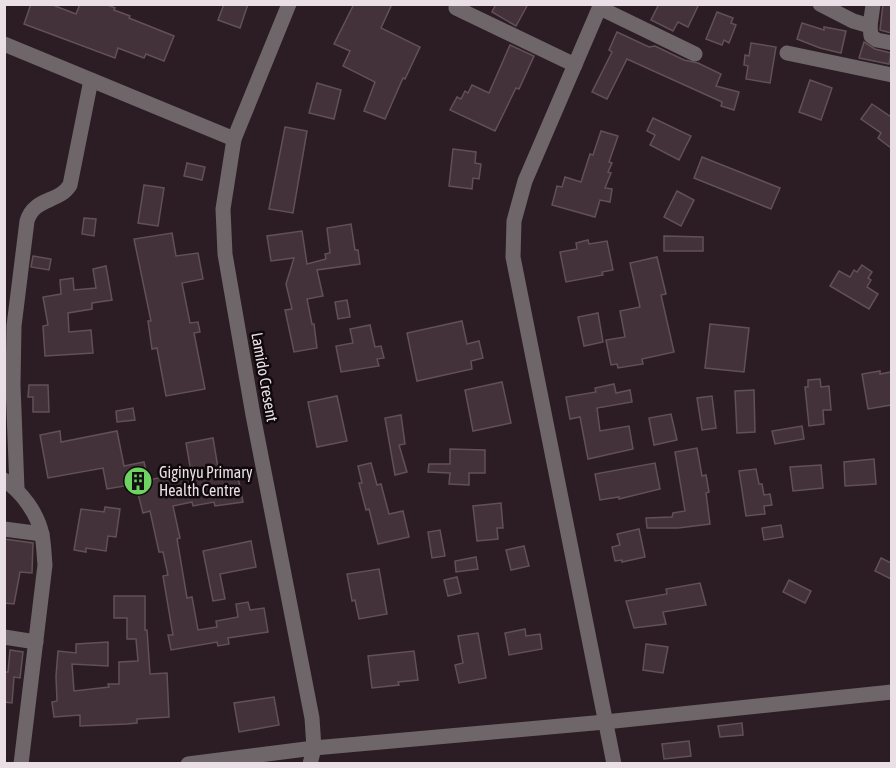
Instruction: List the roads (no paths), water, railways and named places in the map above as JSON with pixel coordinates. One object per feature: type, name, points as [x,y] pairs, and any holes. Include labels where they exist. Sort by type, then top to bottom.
[{"type":"street","name":"Lamido Cresent","points":[[289,4],[234,139],[223,210],[225,254],[253,415],[312,718],[314,748],[310,764]]},
{"type":"street","points":[[820,4],[853,21],[870,26]]},
{"type":"street","points":[[873,5],[871,36],[891,43]]},
{"type":"street","points":[[614,764],[513,257],[514,221],[525,181],[600,6],[695,54]]},
{"type":"street","points":[[456,8],[575,65]]},
{"type":"street","points":[[4,44],[234,139]]},
{"type":"street","points":[[787,53],[891,75]]},
{"type":"street","points":[[21,764],[45,565],[42,534],[32,510],[11,484],[9,325],[30,213],[35,207],[64,193],[70,185],[91,80]]},
{"type":"street","points":[[4,529],[42,534]]},
{"type":"street","points":[[4,637],[36,642]]},
{"type":"street","points":[[188,764],[314,748],[605,722],[891,692]]},
{"type":"place","name":"Giginyu Primary Health Centre","points":[[138,481]]}]
